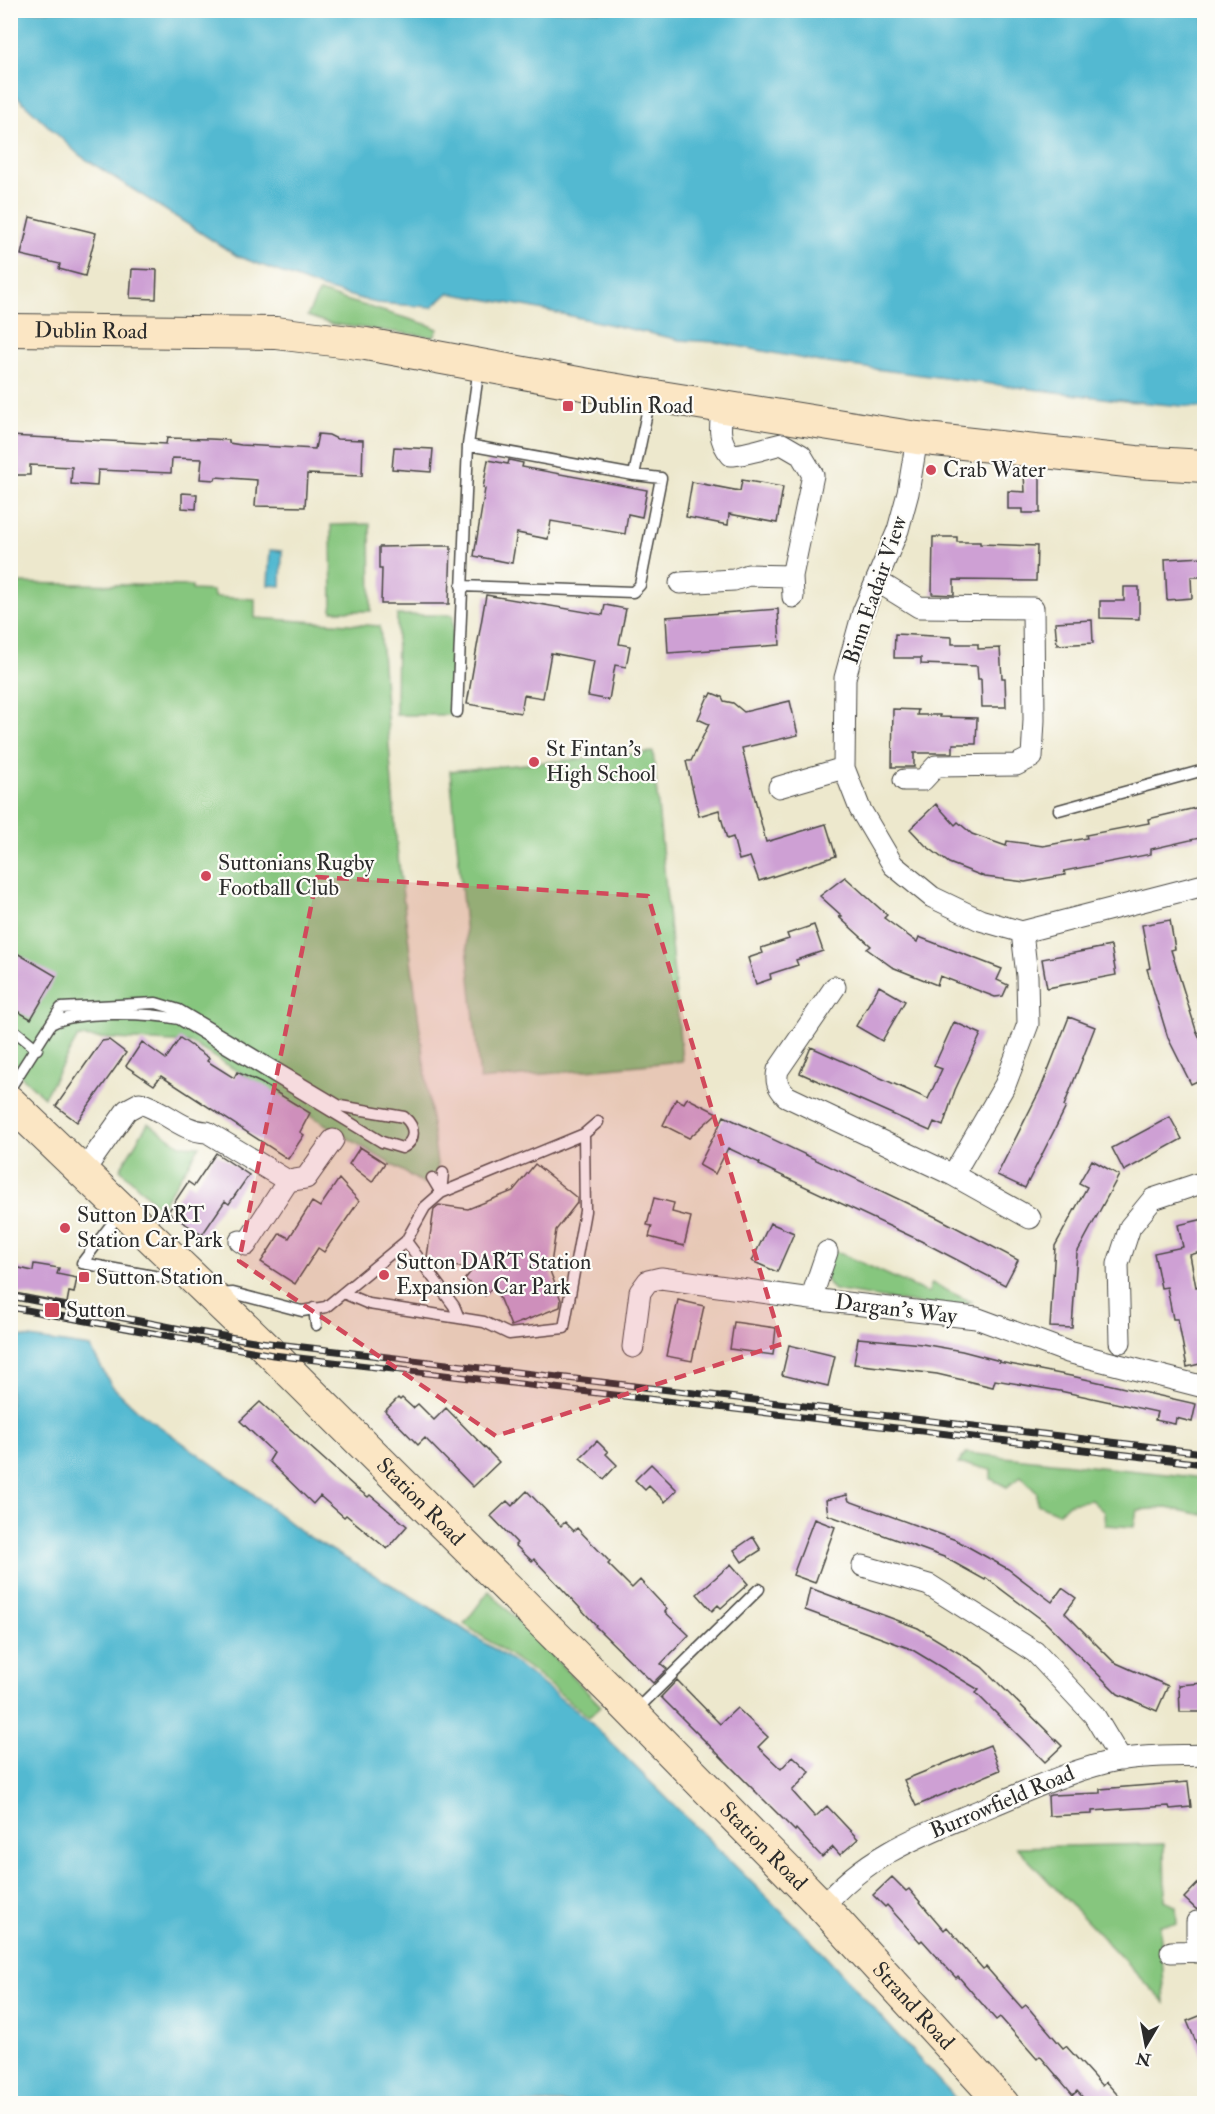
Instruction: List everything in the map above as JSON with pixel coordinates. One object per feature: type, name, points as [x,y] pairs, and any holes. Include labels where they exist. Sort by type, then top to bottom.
[{"type":"main road","name":"Dublin Road","points":[[10,330],[276,333],[366,344],[605,388],[917,438],[1136,462],[1204,466]]},
{"type":"main road","name":"Station Road","points":[[10,1102],[211,1294],[633,1713],[823,1907]]},
{"type":"main road","name":"Strand Road","points":[[823,1907],[1003,2103]]},
{"type":"street","points":[[680,583],[734,580],[748,575],[793,587],[813,475],[801,455],[783,444],[759,448],[740,455],[731,454],[724,447],[719,431],[723,406]]},
{"type":"street","name":"Binn Eadair View","points":[[917,438],[908,493],[898,530],[863,612],[845,678],[844,768],[860,809],[893,865],[932,897],[980,920],[1022,932]]},
{"type":"street","points":[[877,581],[919,608],[1033,609],[1032,757],[1016,765],[936,766],[923,780],[904,780]]},
{"type":"street","points":[[779,787],[844,768]]},
{"type":"street","points":[[953,1176],[1005,1085],[1028,1024],[1027,976],[1022,932],[1204,888]]},
{"type":"street","points":[[835,987],[778,1070],[776,1080],[778,1088],[786,1096],[953,1176],[1029,1218]]},
{"type":"street","points":[[83,1172],[127,1110],[140,1103],[149,1105],[186,1128],[207,1132],[288,1181],[306,1179],[333,1140]]},
{"type":"street","points":[[240,1241],[246,1245],[288,1181]]},
{"type":"street","points":[[1120,1342],[1118,1264],[1130,1227],[1153,1199],[1204,1182]]},
{"type":"street","points":[[811,1299],[827,1252]]},
{"type":"street","name":"Dargan's Way","points":[[633,1347],[640,1292],[648,1281],[661,1278],[811,1299],[976,1318],[1068,1352],[1204,1387]]},
{"type":"street","points":[[862,1566],[929,1585],[1035,1652],[1094,1715],[1121,1760]]},
{"type":"street","name":"Burrowfield Road","points":[[823,1907],[854,1876],[897,1846],[1076,1772],[1121,1760],[1204,1755]]},
{"type":"street","points":[[1171,1952],[1201,1952],[1197,1922]]},
{"type":"lane","points":[[457,712],[468,445],[479,364]]},
{"type":"lane","points":[[634,475],[651,394]]},
{"type":"lane","points":[[461,586],[633,592],[640,585],[662,478],[468,445]]},
{"type":"lane","points":[[1059,810],[1204,770]]},
{"type":"lane","points":[[10,1088],[37,1049],[51,1024],[61,1008],[167,1005],[340,1106],[404,1117],[413,1129],[413,1137],[411,1142],[402,1148],[382,1142],[179,1019],[161,1015],[77,1015],[61,1018],[51,1024]]},
{"type":"lane","points":[[10,1027],[37,1049]]},
{"type":"lane","points":[[211,1294],[231,1292],[302,1311],[326,1307],[406,1241],[425,1207],[441,1193],[584,1134],[598,1122]]},
{"type":"lane","points":[[343,1293],[369,1304],[484,1322],[509,1334],[564,1328],[585,1211],[584,1134]]},
{"type":"lane","points":[[441,1193],[443,1173]]},
{"type":"lane","points":[[432,1178],[441,1193]]},
{"type":"lane","points":[[122,1210],[82,1263],[159,1277],[174,1275],[181,1266]]},
{"type":"lane","points":[[406,1241],[454,1306],[459,1318]]},
{"type":"lane","points":[[314,1308],[316,1325]]},
{"type":"lane","points":[[633,1713],[759,1589]]},
{"type":"highlighted area","points":[[317,877],[648,896],[782,1344],[496,1436],[239,1261]]},
{"type":"green space","points":[[319,292],[438,329],[434,337],[331,324],[307,316]]},
{"type":"green space","points":[[370,524],[371,611],[332,611],[331,525]]},
{"type":"green space","name":"Suttonians Rugby Football Club","points":[[11,583],[192,586],[192,590],[213,591],[214,597],[255,599],[255,618],[380,626],[397,849],[438,1172],[424,1184],[191,1043],[78,1037],[44,1097],[11,1067]]},
{"type":"green space","points":[[397,615],[453,615],[453,715],[396,715]]},
{"type":"green space","points":[[653,752],[682,1061],[480,1080],[450,771]]},
{"type":"green space","points":[[148,1123],[180,1145],[200,1146],[160,1208],[120,1169]]},
{"type":"green space","points":[[831,1249],[928,1293],[932,1283],[971,1302],[943,1308],[834,1290],[826,1276],[826,1265]]},
{"type":"green space","points":[[966,1453],[1204,1478],[1204,1515],[1167,1508],[1137,1510],[1134,1527],[1105,1525],[1104,1512],[1091,1500],[1070,1503],[1058,1513],[1037,1504],[1037,1493],[1021,1476],[1007,1487],[991,1479],[991,1470],[958,1464]]},
{"type":"green space","points":[[489,1591],[601,1706],[589,1717],[528,1668],[464,1624]]},
{"type":"green space","points":[[1164,1844],[1165,1900],[1176,1907],[1177,1924],[1160,1925],[1165,2003],[1016,1847]]},
{"type":"water","points":[[10,11],[1204,11],[1204,408],[1126,401],[820,362],[716,342],[680,340],[530,307],[448,293],[432,307],[376,303],[322,288],[237,256],[79,155],[11,91]]},
{"type":"water","points":[[270,550],[282,551],[281,586],[268,585]]},
{"type":"water","points":[[10,1335],[90,1347],[111,1385],[137,1410],[247,1489],[304,1534],[431,1608],[514,1662],[588,1720],[827,1957],[959,2103],[11,2103]]},
{"type":"building","points":[[30,217],[96,233],[85,276],[59,269],[60,264],[21,255]]},
{"type":"building","points":[[132,269],[157,270],[156,299],[130,298]]},
{"type":"building","points":[[318,434],[329,435],[337,439],[363,440],[362,476],[307,474],[305,507],[255,506],[257,480],[216,477],[215,480],[200,479],[202,459],[172,458],[171,473],[98,470],[97,486],[71,484],[72,467],[30,465],[30,475],[15,475],[15,463],[10,463],[10,436],[166,444],[167,438],[210,439],[229,440],[229,443],[241,445],[315,449]]},
{"type":"building","points":[[394,447],[433,449],[431,472],[392,469]]},
{"type":"building","points":[[488,460],[508,464],[509,460],[523,463],[522,467],[647,490],[642,517],[628,514],[625,534],[551,521],[548,539],[517,533],[512,563],[474,556]]},
{"type":"building","points":[[1024,474],[1040,474],[1040,513],[1023,513],[1023,509],[1008,509],[1008,491],[1025,492]]},
{"type":"building","points":[[742,480],[783,487],[777,523],[729,514],[728,525],[686,517],[692,482],[740,491]]},
{"type":"building","points":[[182,493],[197,494],[196,509],[182,508]]},
{"type":"building","points":[[933,537],[957,537],[957,542],[980,542],[980,544],[1037,546],[1036,581],[954,580],[954,595],[932,594]]},
{"type":"building","points":[[451,546],[449,604],[381,604],[382,569],[379,569],[379,547]]},
{"type":"building","points":[[1204,557],[1204,577],[1191,577],[1192,598],[1167,600],[1165,559]]},
{"type":"building","points":[[1124,587],[1139,587],[1139,619],[1100,618],[1100,601],[1124,601]]},
{"type":"building","points":[[486,595],[603,615],[605,605],[626,609],[619,644],[630,646],[626,667],[615,665],[609,700],[588,696],[594,661],[551,653],[543,698],[524,695],[521,713],[467,704]]},
{"type":"building","points":[[778,609],[780,645],[668,653],[666,617]]},
{"type":"building","points":[[1092,620],[1093,643],[1057,645],[1055,622]]},
{"type":"building","points":[[895,634],[952,637],[952,644],[978,644],[978,649],[1000,648],[1002,678],[1005,678],[1006,707],[982,707],[981,679],[978,679],[977,666],[921,664],[921,658],[894,658]]},
{"type":"building","points":[[712,693],[722,697],[724,701],[733,703],[744,712],[790,701],[798,735],[742,748],[766,842],[826,824],[836,856],[759,881],[750,857],[739,860],[733,837],[727,839],[719,810],[699,816],[686,761],[691,761],[709,724],[698,719],[708,696],[710,697]]},
{"type":"building","points":[[893,709],[918,710],[917,715],[977,718],[976,744],[953,744],[953,753],[914,753],[914,767],[892,767]]},
{"type":"building","points":[[936,804],[955,825],[958,822],[972,834],[1006,846],[1007,841],[1043,846],[1087,838],[1086,835],[1149,823],[1148,819],[1204,806],[1204,837],[1151,849],[1151,854],[1064,871],[1065,875],[1025,882],[985,877],[949,863],[925,845],[910,829]]},
{"type":"building","points":[[845,877],[887,915],[884,918],[917,942],[919,937],[1002,969],[997,980],[1008,985],[1003,996],[995,997],[940,976],[937,985],[892,967],[867,949],[871,946],[820,896]]},
{"type":"building","points":[[1170,920],[1175,949],[1171,950],[1196,1030],[1204,1047],[1204,1078],[1191,1084],[1168,1038],[1147,969],[1150,968],[1142,925]]},
{"type":"building","points":[[814,925],[823,951],[796,960],[798,965],[770,974],[771,979],[756,984],[748,958],[763,953],[761,948],[789,939],[787,934]]},
{"type":"building","points":[[1111,946],[1116,975],[1047,988],[1042,959]]},
{"type":"building","points":[[10,949],[56,976],[31,1019],[10,1007]]},
{"type":"building","points":[[879,986],[905,1001],[882,1041],[856,1026]]},
{"type":"building","points":[[1069,1017],[1095,1027],[1064,1106],[1066,1107],[1025,1188],[997,1175],[1041,1088]]},
{"type":"building","points":[[954,1022],[981,1034],[955,1090],[943,1126],[934,1122],[930,1131],[800,1073],[811,1047],[928,1099],[942,1069],[934,1066]]},
{"type":"building","points":[[180,1038],[209,1058],[207,1061],[234,1078],[237,1072],[261,1083],[310,1113],[300,1132],[304,1135],[288,1159],[161,1076],[154,1085],[126,1066],[142,1042],[166,1059]]},
{"type":"building","points":[[109,1040],[126,1053],[77,1122],[56,1106],[102,1041]]},
{"type":"building","points":[[687,1098],[717,1113],[689,1138],[663,1125],[676,1099],[684,1103]]},
{"type":"building","points":[[724,1116],[938,1218],[1018,1260],[1005,1285],[921,1241],[759,1165],[760,1163],[728,1148],[715,1174],[699,1165]]},
{"type":"building","points":[[1170,1117],[1182,1139],[1124,1171],[1112,1148]]},
{"type":"building","points":[[360,1147],[385,1163],[372,1182],[349,1164]]},
{"type":"building","points":[[216,1153],[249,1175],[229,1204],[225,1201],[202,1235],[168,1212],[188,1182],[194,1186]]},
{"type":"building","points":[[1092,1160],[1119,1175],[1077,1253],[1072,1328],[1050,1327],[1055,1246],[1087,1187],[1079,1183]]},
{"type":"building","points":[[535,1164],[577,1198],[577,1203],[556,1230],[550,1271],[561,1300],[560,1307],[511,1326],[494,1285],[485,1296],[465,1279],[473,1269],[432,1263],[427,1257],[434,1209],[439,1205],[468,1209],[513,1191]]},
{"type":"building","points":[[339,1179],[359,1201],[324,1252],[318,1248],[295,1284],[261,1262],[280,1233],[289,1238],[312,1202],[320,1207]]},
{"type":"building","points":[[654,1198],[674,1203],[672,1212],[691,1217],[684,1246],[649,1237],[652,1226],[647,1225]]},
{"type":"building","points":[[1204,1219],[1204,1251],[1190,1255],[1196,1287],[1204,1285],[1204,1363],[1187,1367],[1178,1319],[1173,1319],[1167,1287],[1161,1288],[1154,1253],[1183,1247],[1178,1225]]},
{"type":"building","points":[[770,1223],[794,1233],[777,1272],[752,1261]]},
{"type":"building","points":[[34,1264],[59,1268],[57,1274],[77,1278],[74,1293],[69,1292],[67,1303],[10,1292],[10,1266],[33,1271]]},
{"type":"building","points":[[678,1300],[704,1306],[692,1361],[666,1356]]},
{"type":"building","points":[[734,1322],[776,1328],[773,1355],[730,1349]]},
{"type":"building","points":[[858,1338],[922,1344],[962,1351],[999,1362],[1196,1404],[1192,1422],[1176,1418],[1175,1424],[1155,1420],[1157,1412],[1060,1391],[995,1380],[993,1387],[937,1374],[854,1364]]},
{"type":"building","points":[[789,1345],[835,1356],[828,1386],[782,1375]]},
{"type":"building","points":[[398,1398],[400,1400],[402,1398],[413,1408],[418,1404],[434,1420],[446,1408],[499,1462],[473,1487],[425,1438],[418,1445],[385,1411]]},
{"type":"building","points":[[260,1402],[355,1487],[368,1497],[370,1495],[407,1526],[387,1549],[320,1496],[313,1504],[269,1461],[274,1453],[240,1421]]},
{"type":"building","points":[[597,1441],[617,1465],[604,1479],[580,1458]]},
{"type":"building","points":[[651,1464],[677,1490],[665,1502],[649,1486],[645,1490],[635,1480]]},
{"type":"building","points":[[527,1491],[561,1526],[565,1522],[574,1531],[577,1528],[632,1588],[640,1580],[667,1609],[665,1612],[689,1635],[661,1664],[667,1669],[653,1683],[595,1626],[534,1559],[532,1561],[515,1545],[517,1543],[491,1516],[507,1501],[512,1506]]},
{"type":"building","points":[[847,1495],[849,1501],[956,1540],[1008,1569],[1052,1602],[1062,1588],[1076,1598],[1065,1613],[1114,1662],[1168,1686],[1157,1711],[1118,1694],[1045,1622],[986,1578],[985,1580],[944,1557],[828,1515],[826,1500]]},
{"type":"building","points":[[814,1519],[835,1527],[815,1583],[793,1575]]},
{"type":"building","points":[[753,1537],[761,1550],[742,1562],[734,1550]]},
{"type":"building","points":[[731,1564],[748,1584],[721,1608],[718,1605],[712,1611],[697,1594]]},
{"type":"building","points":[[810,1588],[918,1628],[982,1667],[1062,1746],[1045,1762],[976,1693],[979,1690],[911,1649],[805,1610]]},
{"type":"building","points":[[677,1680],[720,1724],[737,1708],[768,1737],[758,1747],[781,1769],[793,1756],[810,1772],[792,1791],[815,1817],[827,1806],[858,1839],[840,1855],[833,1847],[822,1857],[661,1697]]},
{"type":"building","points":[[1204,1683],[1204,1712],[1180,1712],[1179,1685]]},
{"type":"building","points":[[990,1745],[1000,1770],[916,1806],[904,1780]]},
{"type":"building","points":[[1188,1782],[1191,1807],[1170,1809],[1169,1806],[1049,1816],[1048,1796],[1051,1795],[1100,1793],[1100,1789]]},
{"type":"building","points":[[892,1877],[906,1891],[909,1889],[944,1930],[947,1927],[983,1969],[986,1967],[1022,2008],[1026,2005],[1063,2048],[1066,2046],[1102,2086],[1106,2082],[1125,2103],[1088,2103],[1077,2091],[1073,2095],[1040,2056],[1037,2059],[1000,2017],[996,2020],[958,1976],[956,1978],[887,1905],[885,1907],[873,1895]]},
{"type":"building","points":[[1204,1877],[1204,1912],[1196,1909],[1184,1898]]},
{"type":"building","points":[[1204,2014],[1204,2061],[1187,2021]]},
{"type":"railway","points":[[10,1296],[260,1342],[1204,1453]]},
{"type":"railway","points":[[10,1307],[273,1355],[1204,1464]]},
{"type":"place","name":"Dublin Road","points":[[568,406]]},
{"type":"place","name":"Crab Water","points":[[931,470]]},
{"type":"place","name":"St Fintan's High School","points":[[534,762]]},
{"type":"place","name":"Suttonians Rugby Football Club","points":[[206,876]]},
{"type":"place","name":"Sutton DART Station Car Park","points":[[65,1228]]},
{"type":"place","name":"Sutton DART Station Expansion Car Park","points":[[384,1275]]},
{"type":"place","name":"Sutton Station","points":[[84,1277]]},
{"type":"place","name":"Sutton","points":[[52,1310]]}]
